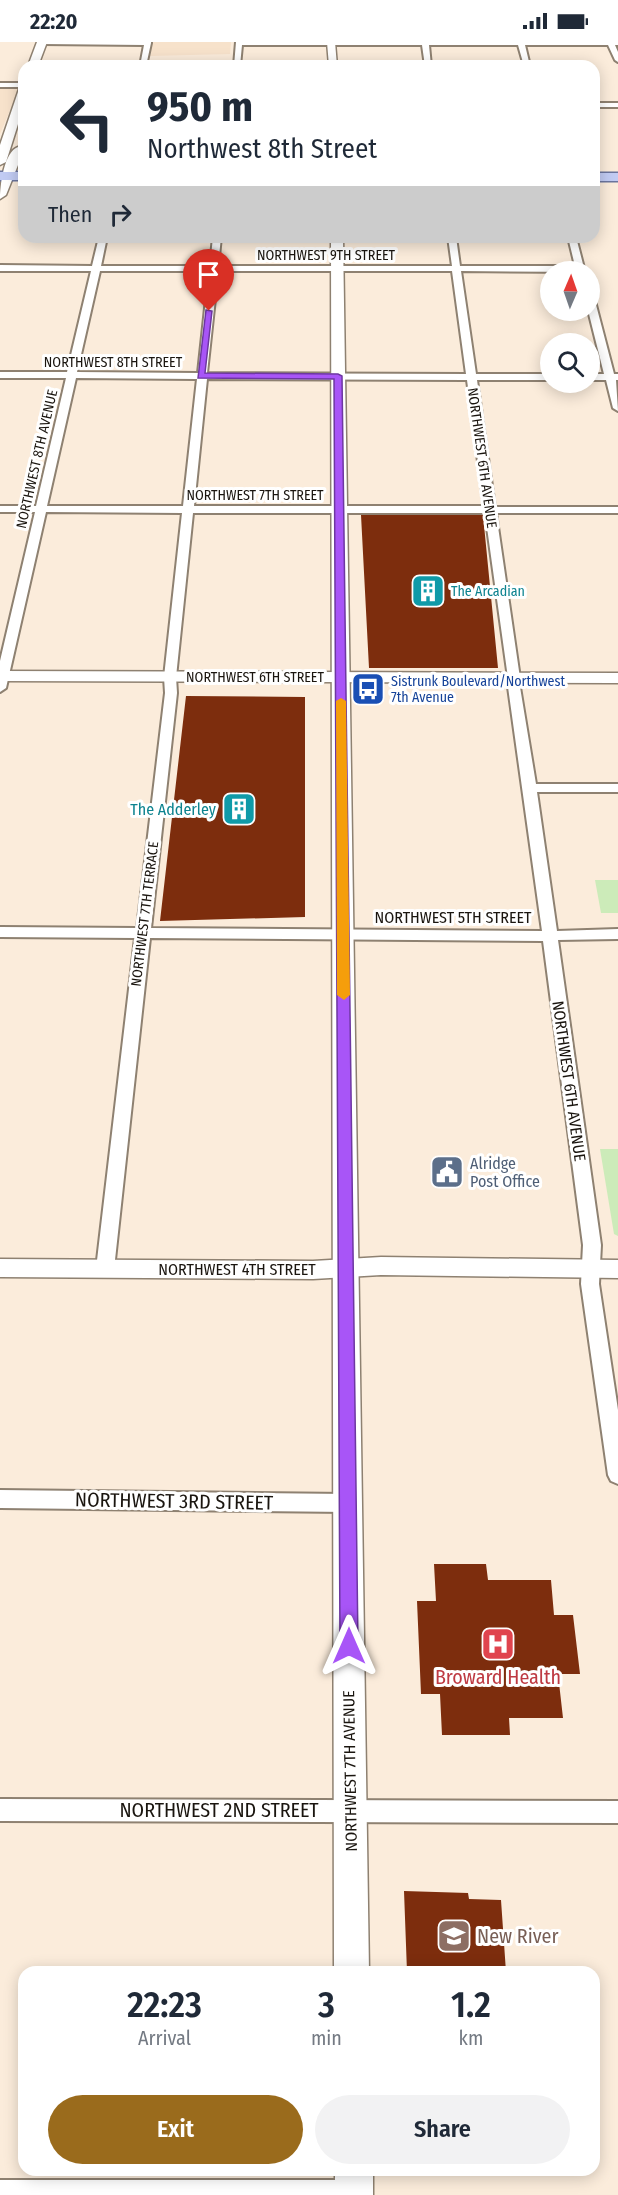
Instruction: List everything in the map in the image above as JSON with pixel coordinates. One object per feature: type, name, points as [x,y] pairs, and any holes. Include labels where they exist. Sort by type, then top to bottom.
[{"type":"main road","points":[[35,60],[42,42]]},
{"type":"main road","points":[[52,53],[56,42]]},
{"type":"main road","points":[[0,162],[3,139],[18,102]]},
{"type":"main road","points":[[2,182],[18,148]]},
{"type":"main road","points":[[600,177],[618,177]]},
{"type":"main road","points":[[2,182],[18,178]]},
{"type":"main road","points":[[2,182],[18,182]]},
{"type":"main road","points":[[600,183],[618,183]]},
{"type":"main road","name":"NORTHWEST 7TH AVENUE","points":[[337,243],[352,1966]]},
{"type":"street","points":[[42,42],[148,43],[144,60]]},
{"type":"street","points":[[238,60],[239,42],[613,43],[618,60]]},
{"type":"street","points":[[425,42],[427,60]]},
{"type":"street","points":[[521,42],[526,60]]},
{"type":"street","points":[[331,43],[332,60]]},
{"type":"street","points":[[0,85],[18,86]]},
{"type":"street","points":[[600,105],[618,105]]},
{"type":"street","name":"NORTHWEST 8TH AVENUE","points":[[1,682],[102,243]]},
{"type":"street","name":"NORTHWEST 7TH TERRACE","points":[[105,1269],[171,682],[216,243]]},
{"type":"street","name":"NORTHWEST 6TH AVENUE","points":[[453,243],[592,1245],[590,1284],[618,1475]]},
{"type":"street","points":[[574,243],[579,261]]},
{"type":"street","name":"NORTHWEST 9TH STREET","points":[[0,268],[540,270]]},
{"type":"street","points":[[596,321],[614,377],[618,408]]},
{"type":"street","name":"NORTHWEST 8TH STREET","points":[[0,375],[540,377]]},
{"type":"street","name":"NORTHWEST 7TH STREET","points":[[0,509],[618,510]]},
{"type":"street","name":"NORTHWEST 6TH STREET","points":[[1,682],[514,682],[618,678]]},
{"type":"street","name":"NORTHWEST 6TH STREET","points":[[514,682],[618,687]]},
{"type":"street","points":[[530,788],[618,788]]},
{"type":"street","name":"NORTHWEST 5TH STREET","points":[[0,932],[548,936],[618,934]]},
{"type":"street","name":"NORTHWEST 4TH STREET","points":[[0,1268],[313,1270],[381,1266],[618,1269]]},
{"type":"street","name":"NORTHWEST 3RD STREET","points":[[0,1499],[348,1503]]},
{"type":"street","name":"NORTHWEST 2ND STREET","points":[[0,1810],[351,1809],[618,1812]]},
{"type":"street","points":[[0,2193],[354,2186]]},
{"type":"shaded area","points":[[153,42],[231,42],[230,54],[150,56]]},
{"type":"shaded area","points":[[0,89],[18,89],[18,91],[0,134]]},
{"type":"green space","points":[[595,880],[618,880],[618,913],[601,913]]},
{"type":"green space","points":[[600,1149],[618,1149],[618,1236],[614,1234]]},
{"type":"building","name":"The Arcadian","points":[[361,515],[483,515],[498,668],[369,668]]},
{"type":"building","name":"The Adderley","points":[[186,696],[305,697],[305,917],[160,921]]},
{"type":"building","name":"Broward Health","points":[[434,1564],[486,1564],[488,1580],[551,1580],[554,1615],[573,1615],[580,1674],[558,1674],[563,1718],[509,1718],[510,1735],[442,1735],[440,1694],[421,1694],[417,1601],[436,1601]]},
{"type":"building","name":"New River","points":[[404,1891],[468,1893],[469,1899],[501,1900],[506,1966],[407,1966]]},
{"type":"slow traffic","points":[[341,701],[344,995]]},
{"type":"place","name":"The Arcadian","points":[[428,591]]},
{"type":"place","name":"Sistrunk Boulevard/Northwest 7th Avenue","points":[[368,689]]},
{"type":"place","name":"The Adderley","points":[[239,809]]},
{"type":"place","name":"Alridge Post Office","points":[[447,1172]]},
{"type":"place","name":"Broward Health","points":[[498,1644]]},
{"type":"place","name":"New River","points":[[454,1936]]},
{"type":"route","points":[[209,311],[201,376],[338,376],[349,1646]]}]
